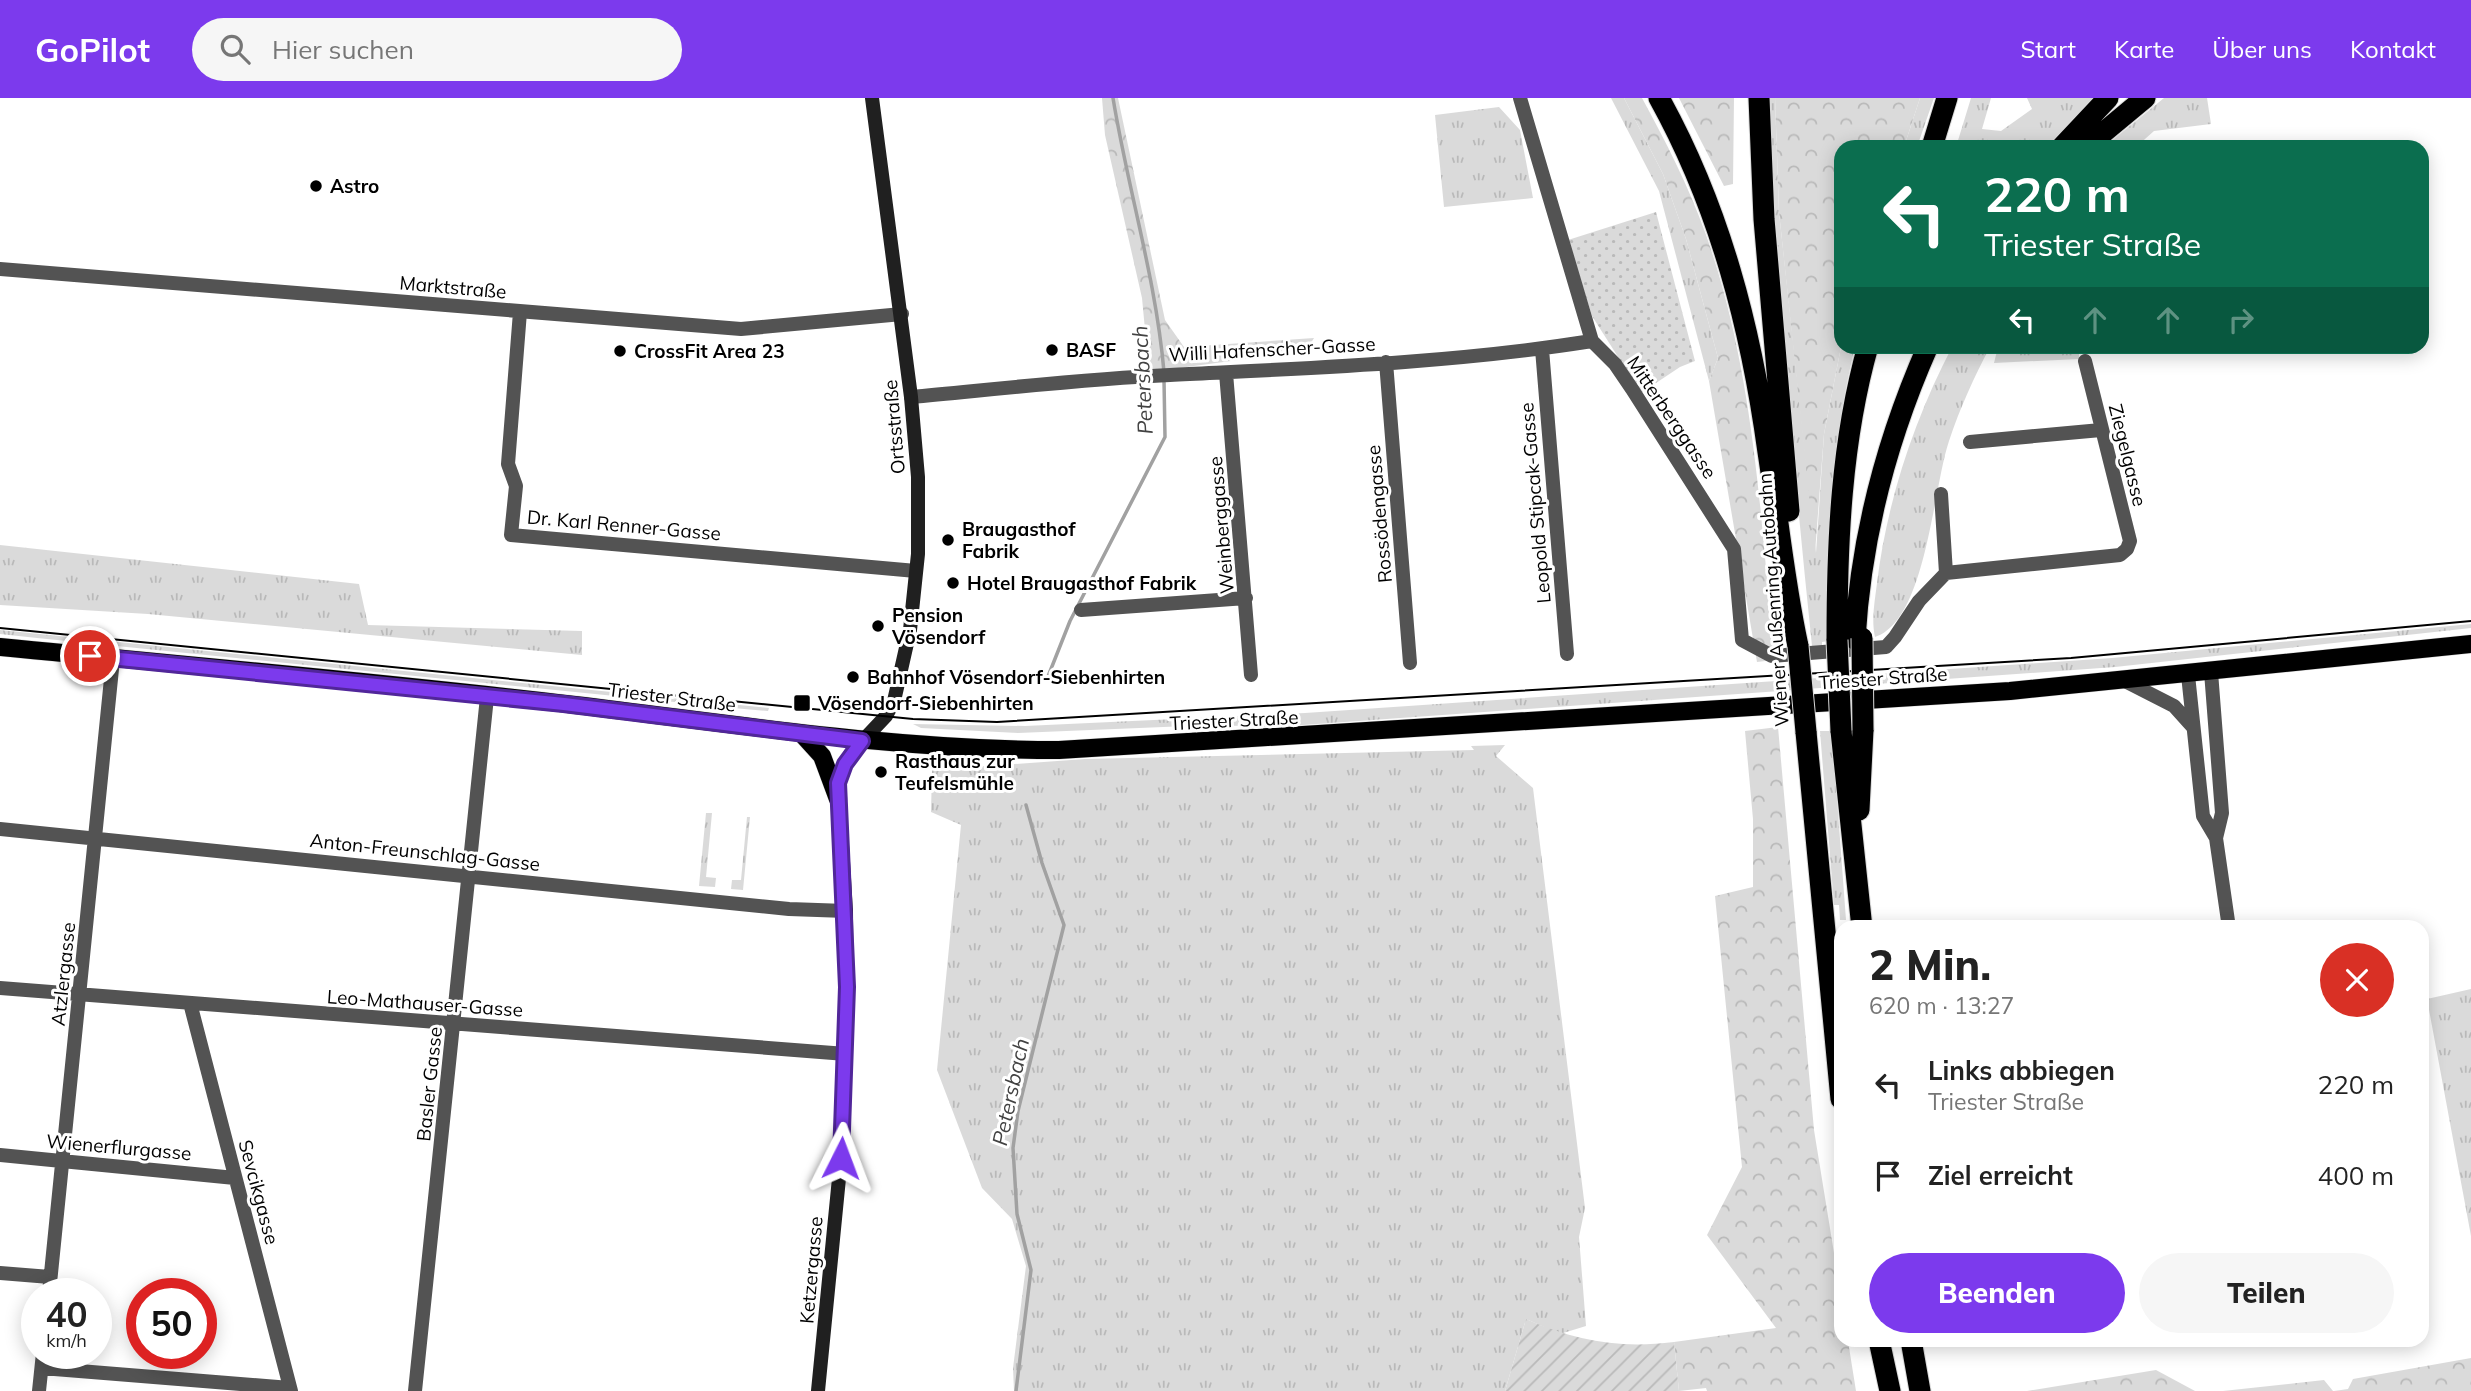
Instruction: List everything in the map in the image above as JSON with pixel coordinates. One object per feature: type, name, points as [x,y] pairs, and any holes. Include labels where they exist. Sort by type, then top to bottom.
[{"type":"highway","points":[[1660,98],[1688,152],[1711,210],[1741,308],[1760,402],[1788,603],[1798,646]]},
{"type":"highway","name":"Wiener Außenring Autobahn","points":[[1759,98],[1764,219],[1798,646],[1834,1026]]},
{"type":"highway","points":[[1934,140],[1947,98]]},
{"type":"highway","points":[[2069,140],[2108,98]]},
{"type":"highway","points":[[2094,140],[2145,98]]},
{"type":"highway","points":[[1861,920],[1851,639],[1839,524],[1850,431],[1866,354]]},
{"type":"highway","points":[[1851,639],[1875,495],[1887,449],[1925,354]]},
{"type":"highway","points":[[1851,639],[1876,513],[1898,439],[1933,354]]},
{"type":"highway","points":[[1853,730],[1859,810],[1859,882]]},
{"type":"highway","points":[[1881,1347],[1890,1391]]},
{"type":"highway","points":[[1912,1347],[1920,1391]]},
{"type":"main road","name":"Ortsstraße","points":[[862,741],[886,716],[897,694],[910,630],[916,570],[918,477],[902,314],[872,98]]},
{"type":"main road","name":"Triester Straße","points":[[0,648],[487,697],[862,741],[993,749],[1084,750],[2125,681],[2471,644]]},
{"type":"main road","points":[[802,734],[821,756],[838,799]]},
{"type":"main road","name":"Ketzergasse","points":[[818,1391],[841,1158],[846,1054],[846,911],[838,799],[841,771],[862,741]]},
{"type":"street","name":"Mitterberggasse","points":[[1520,98],[1592,341],[1615,363],[1734,549],[1742,640],[1772,656],[1886,647],[1919,601],[1946,573]]},
{"type":"street","name":"Marktstraße","points":[[0,269],[741,329],[902,314]]},
{"type":"street","name":"Dr. Karl Renner-Gasse","points":[[520,312],[508,464],[516,486],[511,536],[916,570]]},
{"type":"street","name":"Willi Hafenscher-Gasse","points":[[911,397],[1165,375],[1385,362],[1542,349],[1592,341]]},
{"type":"street","name":"Leopold Stipcak-Gasse","points":[[1542,349],[1567,654]]},
{"type":"street","name":"Ziegelgasse","points":[[1946,573],[2120,555],[2127,549],[2130,541],[2085,361]]},
{"type":"street","name":"Rossödengasse","points":[[1385,362],[1410,663]]},
{"type":"street","name":"Weinberggasse","points":[[1226,373],[1251,674]]},
{"type":"street","points":[[1970,442],[2101,430]]},
{"type":"street","points":[[1941,495],[1946,573]]},
{"type":"street","points":[[1081,610],[1246,598]]},
{"type":"street","name":"Atzlergasse","points":[[50,1277],[113,659]]},
{"type":"street","points":[[2211,672],[2222,813],[2216,838],[2228,920]]},
{"type":"street","points":[[2188,675],[2203,816],[2216,838]]},
{"type":"street","points":[[2125,681],[2174,706],[2193,727]]},
{"type":"street","name":"Basler Gasse","points":[[415,1391],[487,697]]},
{"type":"street","name":"Anton-Freunschlag-Gasse","points":[[0,829],[789,909],[846,911]]},
{"type":"street","name":"Leo-Mathauser-Gasse","points":[[0,988],[846,1054]]},
{"type":"street","name":"Sevcikgasse","points":[[190,1003],[290,1389]]},
{"type":"street","name":"Wienerflurgasse","points":[[0,1155],[235,1178]]},
{"type":"street","points":[[0,1273],[50,1277]]},
{"type":"street","points":[[39,1391],[42,1369]]},
{"type":"street","points":[[54,1369],[290,1389]]},
{"type":"green space","points":[[1102,98],[1118,98],[1165,320],[1184,347],[1314,338],[1306,351],[1149,372],[1142,298],[1105,135]]},
{"type":"green space","points":[[1611,98],[1624,98],[1663,174],[1686,239],[1718,358],[1709,381],[1659,191]]},
{"type":"green space","points":[[1624,98],[1642,98],[1660,131],[1705,232],[1722,284],[1735,337],[1753,444],[1774,660],[1757,662],[1709,381],[1718,358],[1686,239],[1663,174]]},
{"type":"green space","points":[[1679,98],[1734,98],[1733,184],[1724,186]]},
{"type":"green space","points":[[1768,98],[1775,98],[1779,212],[1816,553],[1824,434],[1840,354],[1853,354],[1841,420],[1832,493],[1828,641],[1822,642],[1822,648],[1812,646],[1792,441]]},
{"type":"green space","points":[[1775,98],[1920,98],[1906,140],[1834,140],[1834,354],[1840,354],[1824,434],[1815,553],[1779,212]]},
{"type":"green space","points":[[1920,98],[1934,98],[1919,140],[1906,140]]},
{"type":"green space","points":[[1971,98],[1991,98],[1982,129],[2001,131],[2032,109],[2027,98],[2093,98],[2054,140],[1958,140]]},
{"type":"green space","points":[[2164,98],[2207,98],[2211,124],[2154,131],[2144,140],[2113,140]]},
{"type":"green space","points":[[1499,107],[1520,130],[1533,198],[1444,207],[1435,115]]},
{"type":"green space","points":[[1656,212],[1695,361],[1680,367],[1641,393],[1592,316],[1568,240]]},
{"type":"green space","points":[[1948,354],[1987,354],[1949,441],[1917,580],[1906,606],[1892,626],[1875,637],[1873,616],[1877,583],[1895,492],[1914,432]]},
{"type":"green space","points":[[1996,354],[2079,354],[2079,359],[1994,363]]},
{"type":"green space","points":[[0,545],[359,584],[368,625],[582,631],[582,655],[148,614],[0,605]]},
{"type":"green space","points":[[2471,624],[2471,628],[2115,667],[1275,727],[1212,725],[1018,733],[921,728],[913,724],[1025,726],[1305,713],[2112,658]]},
{"type":"green space","points":[[0,630],[769,708],[768,711],[744,709],[37,638],[0,634]]},
{"type":"green space","points":[[1778,727],[1814,1130],[1834,1253],[1834,1347],[1849,1347],[1856,1391],[1707,1391],[1706,1388],[1679,1391],[1674,1342],[1776,1328],[1707,1235],[1742,1167],[1715,896],[1753,887],[1753,819],[1745,731]]},
{"type":"green space","points":[[1820,731],[1832,731],[1846,920],[1840,920],[1839,905],[1834,905]]},
{"type":"green space","points":[[1505,745],[1496,756],[1533,788],[1585,1208],[1579,1237],[1586,1326],[1560,1334],[1526,1319],[1505,1391],[1014,1391],[1013,1368],[1026,1266],[1012,1219],[982,1188],[937,1070],[961,825],[931,812],[932,770],[1085,759],[1474,750],[1471,746]]},
{"type":"green space","points":[[706,813],[712,813],[706,877],[716,878],[715,887],[699,886]]},
{"type":"green space","points":[[747,817],[750,817],[743,890],[731,889],[732,880],[741,880]]},
{"type":"green space","points":[[2471,989],[2471,1236],[2429,1010],[2429,999]]},
{"type":"green space","points":[[1526,1319],[1581,1338],[1617,1344],[1674,1342],[1679,1391],[1505,1391]]},
{"type":"green space","points":[[2471,1358],[2471,1391],[2334,1391],[2348,1389],[2353,1379]]},
{"type":"green space","points":[[2156,1370],[2195,1391],[2027,1391]]},
{"type":"green space","points":[[2324,1380],[2333,1391],[2223,1391]]},
{"type":"waterway","name":"Petersbach","points":[[1113,98],[1155,303],[1164,372]]},
{"type":"waterway","name":"Petersbach","points":[[1047,679],[1070,621],[1165,437],[1164,380]]},
{"type":"waterway","name":"Petersbach","points":[[1016,1391],[1031,1270],[1017,1214],[1013,1148],[1018,1111],[1064,925],[1042,863],[1026,805]]},
{"type":"tram line","points":[[0,628],[913,719],[997,722],[2071,658],[2471,621]]},
{"type":"place","name":"Astro","points":[[316,186]]},
{"type":"place","name":"BASF","points":[[1052,350]]},
{"type":"place","name":"CrossFit Area 23","points":[[620,351]]},
{"type":"place","name":"Braugasthof Fabrik","points":[[948,540]]},
{"type":"place","name":"Hotel Braugasthof Fabrik","points":[[953,583]]},
{"type":"place","name":"Pension Vösendorf","points":[[878,626]]},
{"type":"place","name":"Bahnhof Vösendorf-Siebenhirten","points":[[853,677]]},
{"type":"place","name":"Vösendorf-Siebenhirten","points":[[802,703]]},
{"type":"place","name":"Rasthaus zur Teufelsmühle","points":[[881,772]]},
{"type":"route","points":[[90,656],[564,704],[862,741],[851,753],[838,783],[847,987],[841,1158]]}]
